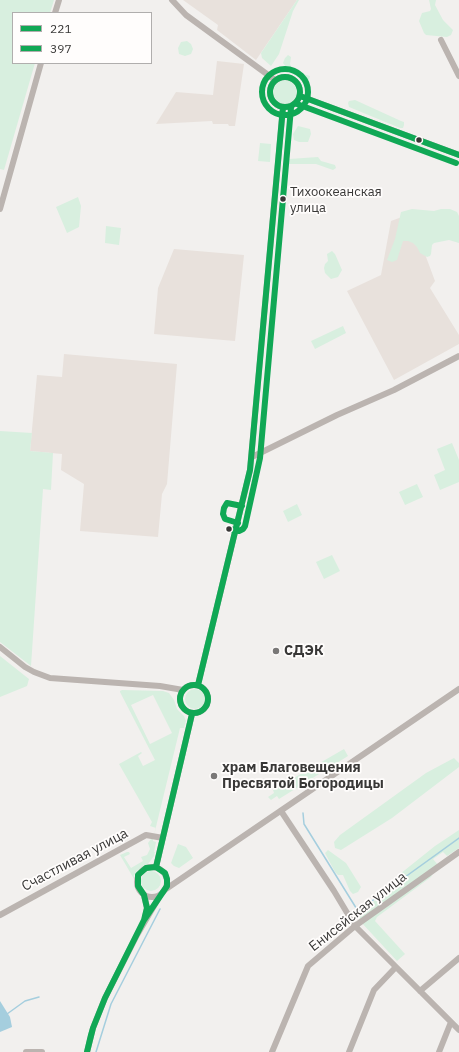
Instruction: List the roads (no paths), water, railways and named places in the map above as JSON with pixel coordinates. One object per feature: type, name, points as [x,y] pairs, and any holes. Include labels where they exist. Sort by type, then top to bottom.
[{"type":"street","points":[[55,12],[59,0]]},
{"type":"street","points":[[172,0],[186,15],[275,80]]},
{"type":"street","points":[[441,40],[459,76]]},
{"type":"street","points":[[0,209],[41,64]]},
{"type":"street","points":[[284,77],[294,79],[300,87],[300,96],[294,105],[283,108],[273,102],[270,96],[270,90],[275,80],[284,77]]},
{"type":"street","points":[[300,96],[459,155]]},
{"type":"street","points":[[198,685],[242,510],[252,457],[283,108]]},
{"type":"street","points":[[252,457],[338,415],[394,390],[459,356]]},
{"type":"street","points":[[0,647],[34,672],[50,678],[160,686],[183,690]]},
{"type":"street","points":[[190,685],[198,685],[207,692],[209,698],[208,703],[202,712],[192,714],[182,707],[180,696],[183,690],[190,685]]},
{"type":"street","points":[[87,1052],[93,1028],[105,998],[144,920],[166,889],[459,690]]},
{"type":"street","points":[[156,867],[192,714]]},
{"type":"street","points":[[281,811],[334,891],[355,926],[395,968],[459,1030]]},
{"type":"street","name":"Счастливая улица","points":[[0,915],[146,835],[163,838]]},
{"type":"street","name":"Енисейская улица","points":[[272,1052],[308,966],[355,926],[459,852]]},
{"type":"street","points":[[144,920],[147,908],[144,895],[138,886],[138,875],[146,868],[156,867],[174,878],[184,877]]},
{"type":"street","points":[[165,873],[167,879],[166,889]]},
{"type":"street","points":[[144,895],[153,897],[161,894]]},
{"type":"street","points":[[420,991],[459,958]]},
{"type":"street","points":[[349,1052],[374,990],[395,968]]},
{"type":"street","points":[[439,1052],[452,1022]]},
{"type":"street","points":[[26,1052],[42,1052]]},
{"type":"water","points":[[0,1001],[10,1017],[12,1027],[0,1032]]},
{"type":"waterway","points":[[303,813],[304,824],[358,911],[459,838]]},
{"type":"waterway","points":[[96,1052],[111,1004],[160,909]]},
{"type":"waterway","points":[[7,1014],[25,1001],[39,997]]},
{"type":"place","name":"Тихоокеанская улица","points":[[283,199]]},
{"type":"place","name":"СДЭК","points":[[276,651]]},
{"type":"place","name":"храм Благовещения Пресвятой Богородицы","points":[[214,776]]}]
